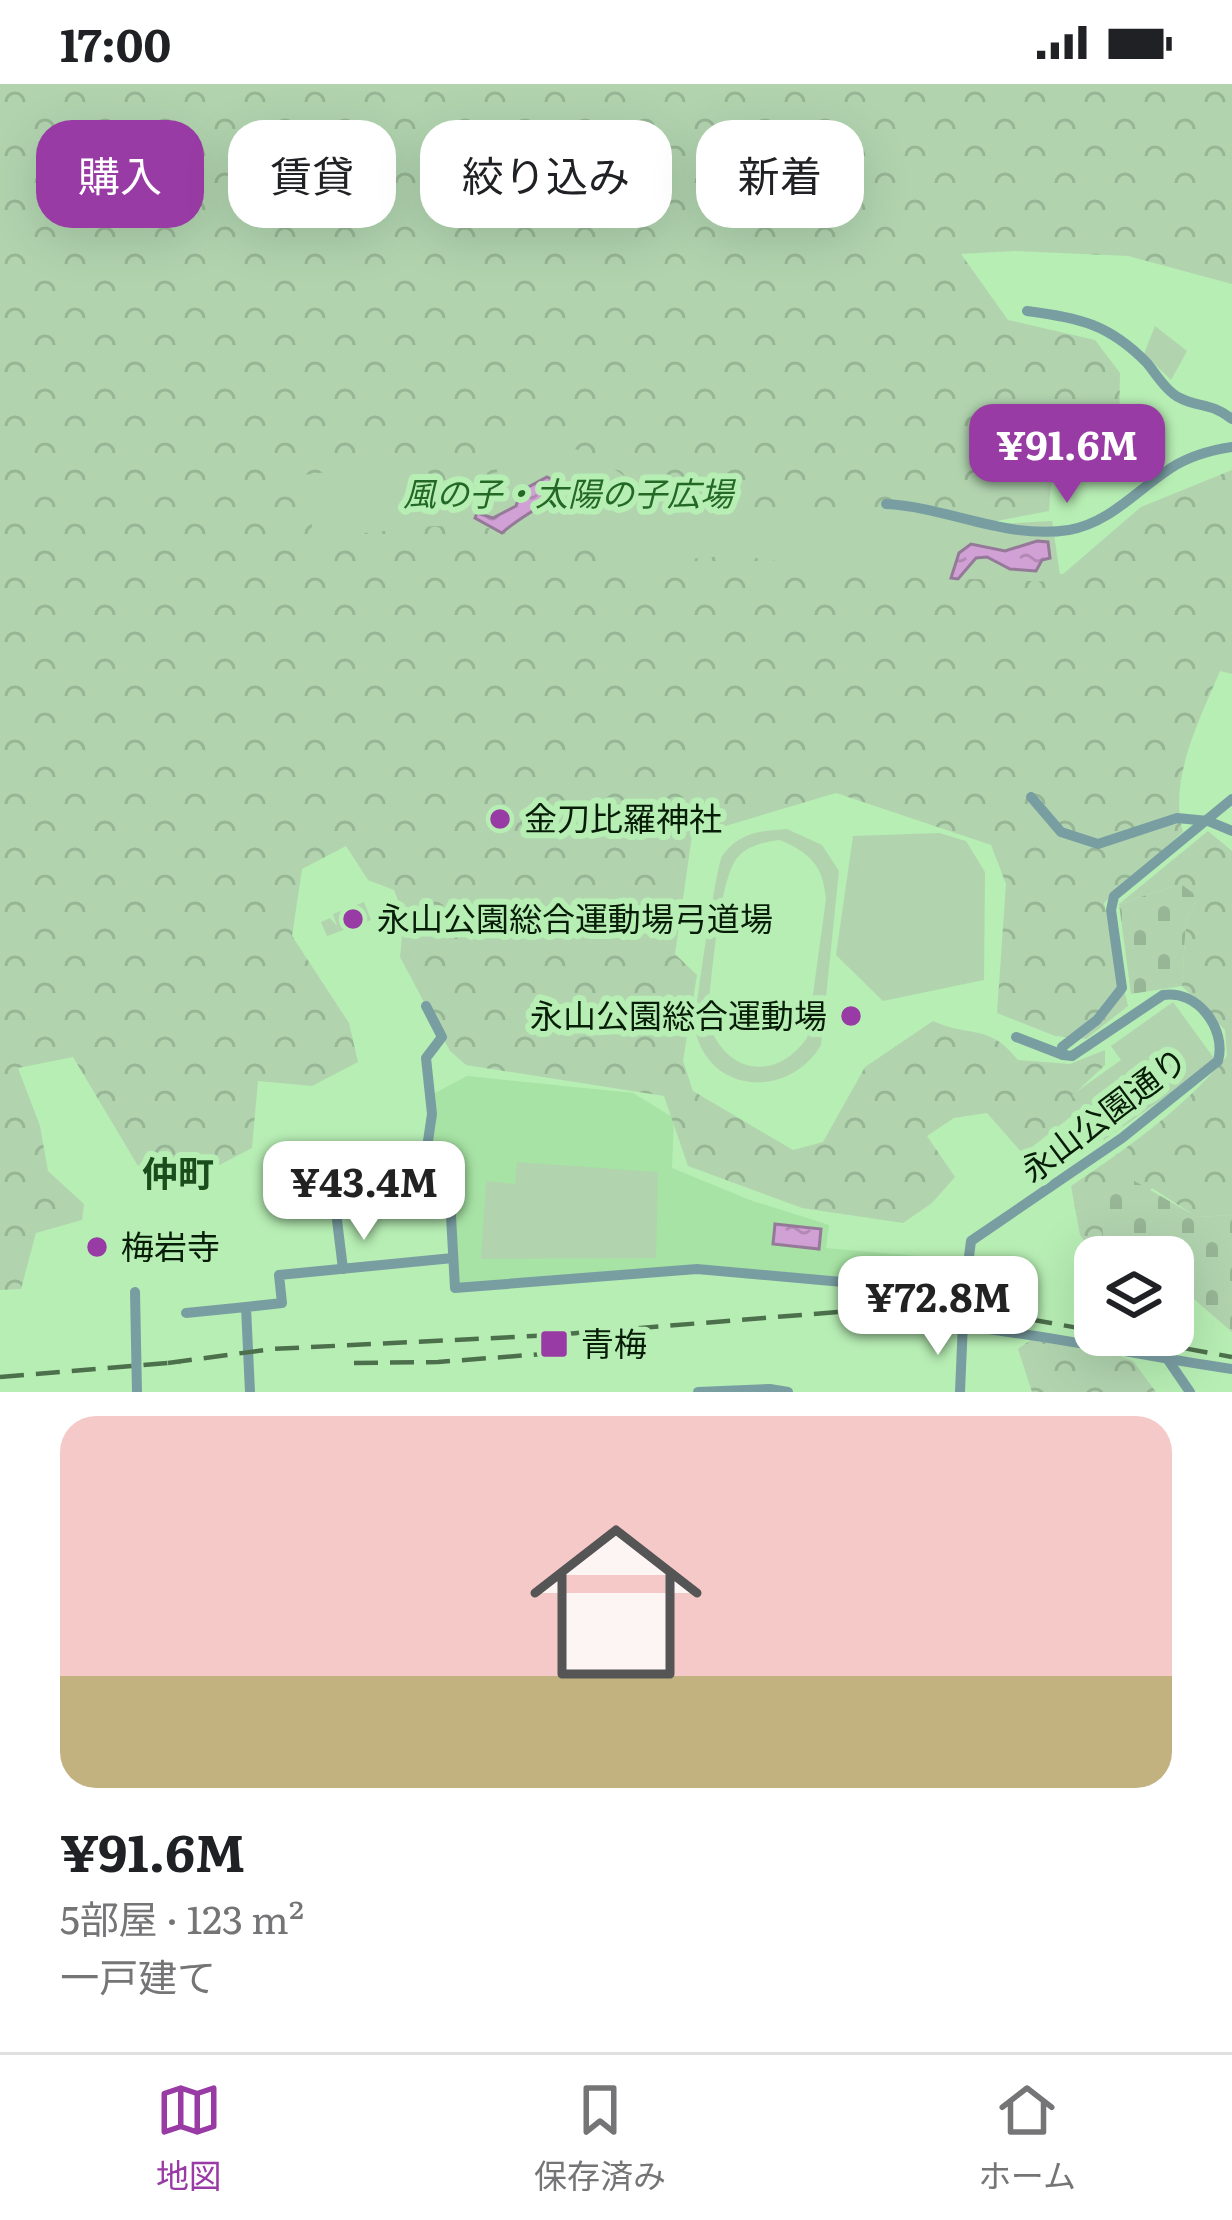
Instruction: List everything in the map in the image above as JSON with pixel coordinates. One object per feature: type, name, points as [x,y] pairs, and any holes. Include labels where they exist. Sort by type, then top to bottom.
[{"type":"street","points":[[1027,311],[1106,328],[1181,399],[1205,402],[1232,419]]},
{"type":"street","points":[[886,504],[935,509],[1017,531],[1070,530],[1112,512],[1175,465],[1232,447]]},
{"type":"street","points":[[1031,796],[1061,832],[1098,844],[1166,819],[1208,821],[1232,831]]},
{"type":"street","points":[[1016,1037],[1063,1055],[1062,1047],[1097,1020],[1122,988],[1111,910],[1114,896],[1232,799]]},
{"type":"street","name":"永山公園通り","points":[[964,1294],[971,1241],[1072,1174],[1213,1068],[1222,1042],[1195,1002],[1171,993],[1082,1051],[1063,1055]]},
{"type":"street","points":[[426,1006],[442,1037],[426,1058],[432,1114],[428,1141],[450,1198],[455,1288],[697,1269],[964,1294],[960,1392]]},
{"type":"street","points":[[330,1163],[343,1269]]},
{"type":"street","points":[[187,1313],[282,1303],[279,1275],[453,1258]]},
{"type":"street","points":[[135,1292],[137,1392]]},
{"type":"street","points":[[246,1306],[250,1392]]},
{"type":"street","points":[[963,1324],[1063,1337],[1232,1369]]},
{"type":"street","points":[[1168,1360],[1190,1392]]},
{"type":"street","points":[[698,1392],[788,1392]]},
{"type":"shaded area","points":[[467,1076],[633,1093],[674,1118],[672,1168],[829,1225],[826,1248],[918,1256],[911,1285],[698,1264],[455,1288],[450,1198],[428,1141],[435,1093]]},
{"type":"green space","points":[[0,84],[1232,84],[1232,284],[1128,256],[1015,251],[961,254],[1008,320],[1095,340],[1120,373],[1119,430],[1051,484],[1049,511],[981,524],[733,542],[881,576],[1063,574],[1141,507],[1232,470],[1232,674],[1220,671],[1188,750],[1180,791],[1183,832],[1104,903],[1128,1006],[1086,1039],[1055,1036],[997,1013],[1006,884],[991,845],[836,793],[692,836],[675,954],[697,975],[683,1061],[693,1091],[793,1150],[823,1142],[865,1067],[933,1021],[988,1036],[1018,1060],[1070,1064],[1105,1050],[1105,1065],[1073,1095],[1082,1108],[1023,1154],[987,1113],[954,1118],[927,1136],[955,1177],[932,1203],[903,1223],[802,1208],[688,1166],[664,1096],[466,1065],[450,1051],[400,957],[404,916],[394,890],[368,880],[346,846],[302,869],[292,936],[349,1023],[358,1062],[312,1086],[258,1081],[252,1148],[179,1186],[144,1176],[73,1057],[18,1068],[40,1126],[48,1171],[84,1204],[82,1220],[36,1233],[21,1289],[0,1290]]},
{"type":"green space","points":[[1155,326],[1187,351],[1171,380],[1144,354]]},
{"type":"green space","name":"風の子・太陽の子広場","points":[[513,434],[591,453],[649,493],[715,514],[876,507],[981,525],[1052,521],[1061,582],[881,576],[734,555],[625,565],[534,530],[435,526],[314,538],[303,475],[407,462],[469,493],[493,481]]},
{"type":"green space","points":[[787,829],[822,845],[839,871],[821,1045],[790,1074],[752,1082],[717,1068],[703,1052],[695,1019],[722,856],[743,837]],"holes":[[[780,840],[818,869],[826,899],[807,1038],[779,1062],[750,1066],[724,1050],[707,1017],[720,910],[730,871],[741,854],[768,842]]]},
{"type":"green space","points":[[1208,831],[1232,851],[1232,1215],[1197,1217],[1152,1188],[1112,1236],[1081,1236],[1071,1186],[1174,1110],[1227,1056],[1225,1030],[1182,986],[1186,921],[1196,902],[1181,884],[1119,904]]},
{"type":"green space","points":[[939,833],[966,841],[985,872],[984,980],[883,1001],[836,955],[853,836]]},
{"type":"green space","points":[[1181,884],[1196,902],[1186,921],[1182,986],[1131,994],[1119,904]]},
{"type":"green space","name":"永山公園総合運動場弓道場","points":[[364,902],[371,920],[327,936],[321,922],[330,918],[337,926],[333,914]]},
{"type":"green space","points":[[1173,1002],[1216,1061],[1104,1140],[1072,1095],[1121,1060],[1111,1046]]},
{"type":"green space","points":[[517,1162],[658,1172],[656,1258],[481,1259],[486,1181],[515,1184]]},
{"type":"green space","points":[[1131,1179],[1197,1217],[1232,1215],[1232,1332],[1194,1299],[1194,1236],[1103,1236],[1100,1202],[1113,1182]]},
{"type":"green space","points":[[1042,1332],[1074,1340],[1074,1356],[1120,1356],[1133,1361],[1156,1392],[1032,1392],[1018,1349]]},
{"type":"water","points":[[547,477],[566,486],[561,500],[547,500],[502,533],[475,518],[477,513],[493,518],[516,506],[521,491]]},
{"type":"water","points":[[1048,542],[1050,558],[1042,560],[1036,571],[1010,569],[987,557],[976,558],[958,579],[951,578],[959,553],[971,544],[1005,551]]},
{"type":"water","points":[[775,1224],[821,1229],[819,1249],[773,1244]]},
{"type":"railway","points":[[168,1363],[272,1349],[554,1335],[924,1305],[1074,1327]]},
{"type":"railway","points":[[1194,1350],[1232,1357]]},
{"type":"railway","points":[[354,1363],[569,1352]]},
{"type":"railway","points":[[0,1377],[180,1362]]},
{"type":"place","name":"金刀比羅神社","points":[[500,819]]},
{"type":"place","name":"永山公園総合運動場弓道場","points":[[353,919]]},
{"type":"place","name":"永山公園総合運動場","points":[[851,1016]]},
{"type":"place","name":"梅岩寺","points":[[97,1247]]},
{"type":"place","name":"青梅","points":[[554,1344]]},
{"type":"district","name":"仲町","points":[[178,1174]]}]
